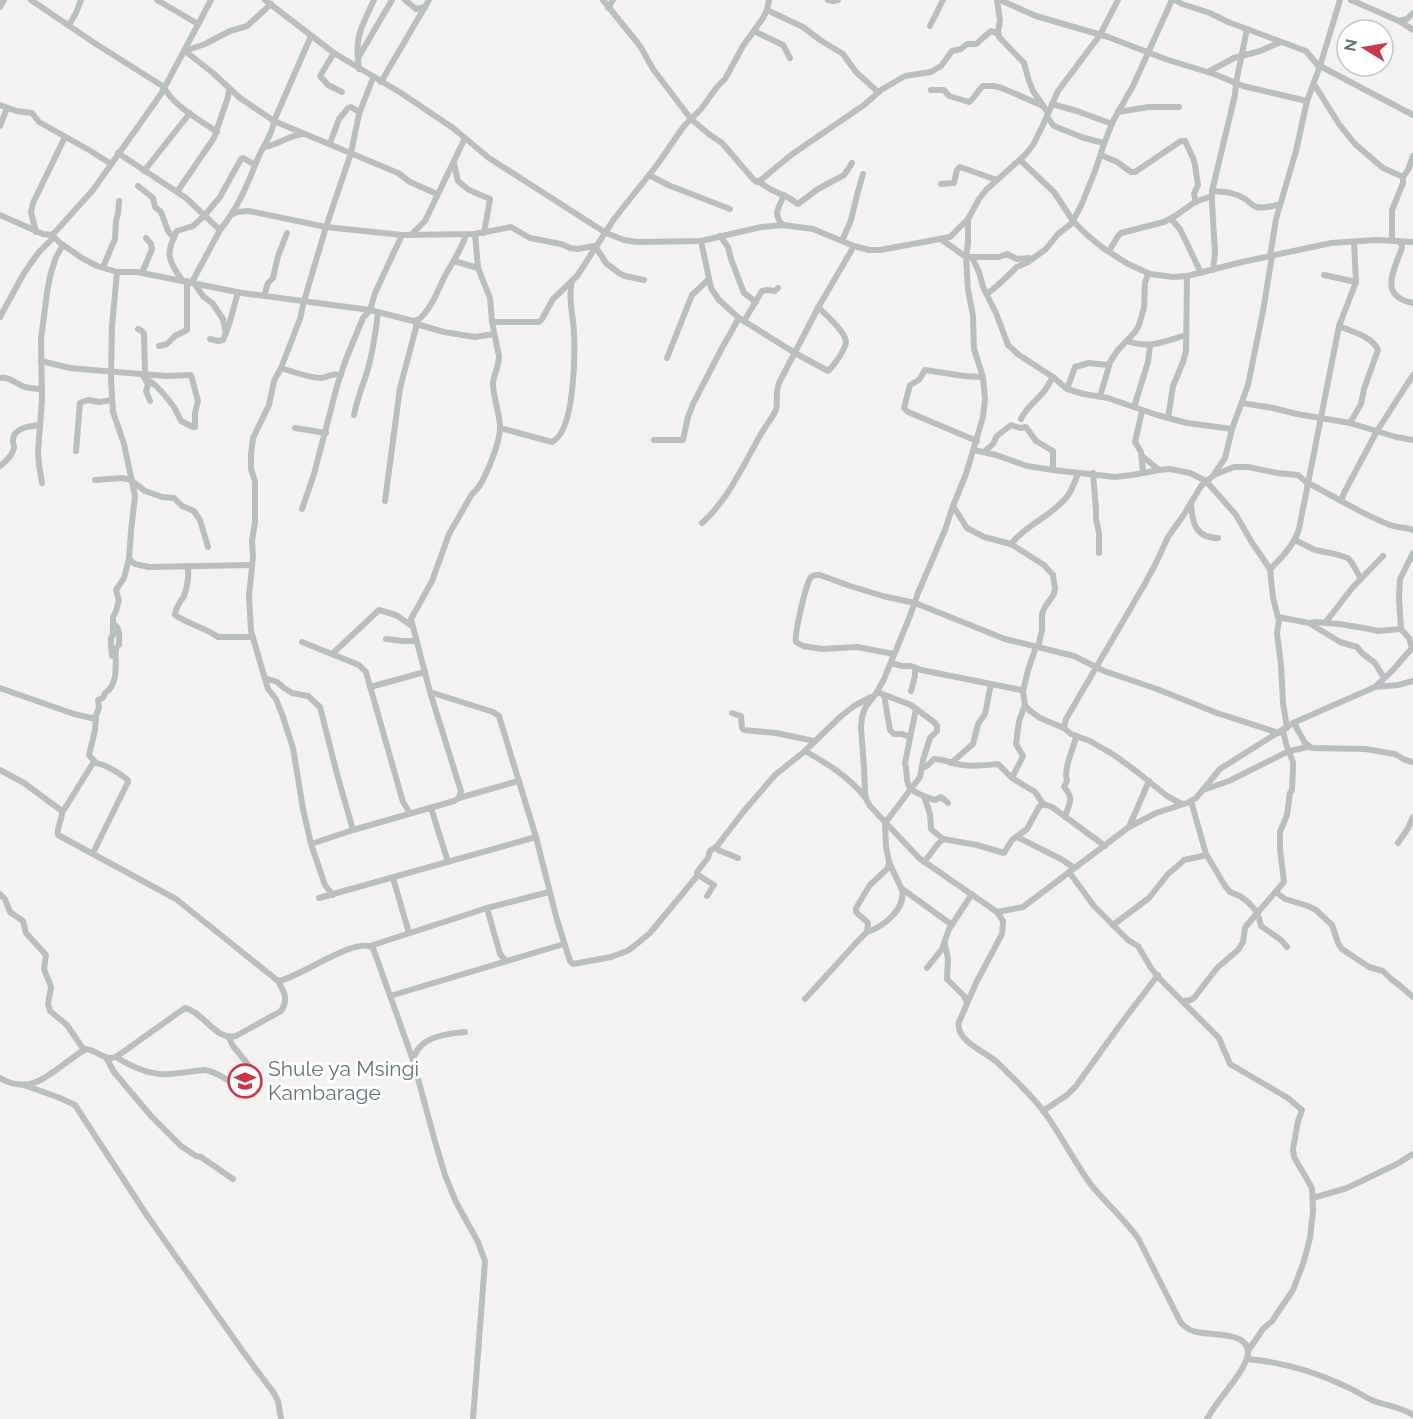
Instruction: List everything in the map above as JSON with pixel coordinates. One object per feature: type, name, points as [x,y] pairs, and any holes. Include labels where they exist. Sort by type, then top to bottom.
[{"type":"street","points":[[0,7],[4,0]]},
{"type":"street","points":[[32,0],[164,87],[169,96],[217,132]]},
{"type":"street","points":[[69,25],[81,0]]},
{"type":"street","points":[[157,0],[198,24]]},
{"type":"street","points":[[0,317],[24,273],[39,252],[82,202],[161,94],[211,0]]},
{"type":"street","points":[[359,69],[357,41],[374,0]]},
{"type":"street","points":[[357,59],[392,0]]},
{"type":"street","points":[[405,0],[416,9],[425,7]]},
{"type":"street","points":[[381,82],[429,0]]},
{"type":"street","points":[[603,0],[692,119],[722,143],[756,182],[799,204],[823,186],[844,175],[852,163]]},
{"type":"street","points":[[608,8],[613,0]]},
{"type":"street","points":[[492,322],[540,321],[553,299],[573,280],[595,246],[650,175],[684,126],[725,79],[767,10],[769,0]]},
{"type":"street","points":[[828,0],[838,0]]},
{"type":"street","points":[[930,26],[943,0]]},
{"type":"street","points":[[185,51],[247,26],[268,2],[334,53],[453,128],[489,158],[606,233],[637,242],[700,241],[761,227],[783,225],[813,229],[866,250],[880,250],[924,241],[942,240],[954,235],[968,219],[979,199],[1033,145],[1065,81],[1100,35],[1118,0]]},
{"type":"street","points":[[1165,0],[1173,0],[1210,13],[1306,51],[1320,67],[1413,115]]},
{"type":"street","points":[[987,294],[1017,267],[1035,257],[1048,246],[1073,221],[1081,206],[1112,124],[1133,86],[1173,0]]},
{"type":"street","points":[[1213,476],[1225,458],[1248,385],[1263,311],[1276,219],[1296,151],[1307,101],[1340,0]]},
{"type":"street","points":[[1351,0],[1399,21],[1413,30]]},
{"type":"street","points":[[998,34],[1002,1],[1036,16],[1100,35],[1236,83],[1307,101]]},
{"type":"street","points":[[767,10],[803,27],[843,54],[857,74],[878,92]]},
{"type":"street","points":[[1399,21],[1413,14]]},
{"type":"street","points":[[1214,270],[1212,194],[1233,105],[1247,29]]},
{"type":"street","points":[[754,31],[784,45],[790,57]]},
{"type":"street","points":[[759,182],[791,155],[864,105],[878,92],[905,76],[931,72],[941,66],[952,51],[967,44],[976,44],[991,31],[998,34],[1024,63],[1031,88],[1044,106],[1054,126],[1104,143]]},
{"type":"street","points":[[159,346],[167,344],[175,336],[187,330],[189,282],[244,194],[311,36]]},
{"type":"street","points":[[1207,72],[1241,56],[1282,42]]},
{"type":"street","points":[[185,51],[248,104],[274,121],[398,173],[410,182],[437,194]]},
{"type":"street","points":[[334,53],[320,76],[328,86],[342,92]]},
{"type":"street","points":[[333,895],[325,885],[311,844],[293,748],[276,699],[269,692],[252,637],[249,601],[255,525],[255,481],[251,470],[251,457],[253,440],[268,407],[274,381],[300,319],[326,226],[351,153],[360,112],[373,78]]},
{"type":"street","points":[[1314,84],[1339,124],[1355,144],[1383,168],[1403,177]]},
{"type":"street","points":[[931,90],[944,90],[950,96],[969,102],[983,86],[994,86],[1044,106]]},
{"type":"street","points":[[177,192],[217,132],[229,89]]},
{"type":"street","points":[[1052,104],[1112,124]]},
{"type":"street","points":[[1118,112],[1149,107],[1179,106]]},
{"type":"street","points":[[0,126],[3,107],[31,113],[39,122],[111,164]]},
{"type":"street","points":[[330,143],[336,125],[348,108],[351,107],[360,112]]},
{"type":"street","points":[[144,171],[190,113]]},
{"type":"street","points":[[264,147],[296,135],[309,135]]},
{"type":"street","points":[[36,232],[31,213],[33,203],[64,137]]},
{"type":"street","points":[[411,235],[424,223],[465,138]]},
{"type":"street","points":[[1101,155],[1135,172],[1181,141],[1185,141],[1195,165],[1198,185],[1194,194],[1196,202]]},
{"type":"street","points":[[118,153],[192,202],[220,230]]},
{"type":"street","points":[[1413,156],[1392,210],[1395,240],[1402,245],[1402,248],[1391,277],[1393,291],[1401,300],[1413,303]]},
{"type":"street","points":[[226,333],[223,319],[213,303],[173,267],[169,259],[170,249],[177,231],[193,226],[220,197],[241,159],[255,165]]},
{"type":"street","points":[[1020,160],[1054,192],[1073,221],[1086,234],[1128,264],[1148,274],[1187,276],[1331,243],[1395,240],[1413,242]]},
{"type":"street","points":[[454,163],[458,181],[469,190],[490,199],[484,233]]},
{"type":"street","points":[[941,184],[954,183],[960,167],[997,180]]},
{"type":"street","points":[[842,241],[851,220],[863,174]]},
{"type":"street","points":[[650,175],[730,209]]},
{"type":"street","points":[[138,186],[153,198],[155,207],[161,212],[168,231],[174,238]]},
{"type":"street","points":[[1109,251],[1121,233],[1142,229],[1171,219],[1212,194],[1230,193],[1240,196],[1259,208],[1280,204]]},
{"type":"street","points":[[783,225],[777,215],[784,195]]},
{"type":"street","points":[[102,267],[115,241],[119,201]]},
{"type":"street","points":[[232,213],[249,212],[326,226],[402,235],[475,234],[511,227],[530,238],[570,248],[595,246]]},
{"type":"street","points":[[0,215],[36,232],[53,236],[82,258],[117,272],[142,273],[238,292],[370,310],[417,322],[444,332],[477,338],[494,334]]},
{"type":"street","points":[[866,799],[862,717],[865,708],[878,694],[885,679],[945,530],[974,450],[984,406],[983,377],[973,339],[973,316],[968,290],[968,219]]},
{"type":"street","points":[[1171,219],[1180,229],[1201,273]]},
{"type":"street","points":[[264,296],[268,283],[273,278],[287,233]]},
{"type":"street","points":[[385,501],[400,388],[417,322],[432,303],[462,247],[466,234]]},
{"type":"street","points":[[459,798],[461,791],[424,672],[412,627],[412,616],[432,581],[448,534],[484,478],[496,448],[500,428],[493,385],[499,360],[490,298],[478,268],[475,234]]},
{"type":"street","points":[[302,509],[326,433],[340,375],[402,235]]},
{"type":"street","points":[[720,236],[728,247],[744,293],[756,302]]},
{"type":"street","points":[[142,273],[152,249],[146,238]]},
{"type":"street","points":[[942,240],[969,257],[979,272],[983,287],[1008,345],[1068,389],[1077,393],[1108,398],[1142,411],[1186,423],[1233,429]]},
{"type":"street","points":[[700,241],[708,280],[719,300],[742,319],[828,371],[841,354],[845,339],[818,307]]},
{"type":"street","points":[[1270,569],[1295,540],[1299,529],[1339,327],[1356,282],[1354,242]]},
{"type":"street","points":[[42,483],[39,463],[42,389],[41,339],[47,288],[55,259],[63,245]]},
{"type":"street","points":[[595,246],[606,263],[619,273],[644,280]]},
{"type":"street","points":[[702,523],[723,501],[776,411],[777,388],[818,307],[854,246]]},
{"type":"street","points":[[969,257],[999,257],[1007,254],[1020,260],[1035,257]]},
{"type":"street","points":[[454,261],[478,268]]},
{"type":"street","points":[[93,853],[128,782],[127,778],[96,763],[89,755],[99,699],[103,698],[110,689],[113,617],[119,603],[116,590],[124,578],[129,559],[135,496],[111,400],[112,326],[117,272]]},
{"type":"street","points":[[1100,396],[1110,363],[1137,328],[1143,315],[1145,283],[1148,274]]},
{"type":"street","points":[[1324,275],[1356,282]]},
{"type":"street","points":[[1168,418],[1173,386],[1186,351],[1187,276]]},
{"type":"street","points":[[500,428],[552,442],[557,440],[563,431],[571,399],[574,366],[574,330],[569,292],[573,280]]},
{"type":"street","points":[[667,358],[692,295],[708,280]]},
{"type":"street","points":[[654,440],[683,439],[693,404],[742,319],[763,291],[775,291],[778,288]]},
{"type":"street","points":[[210,339],[222,341],[238,292]]},
{"type":"street","points":[[354,415],[372,350],[378,312]]},
{"type":"street","points":[[1339,327],[1360,334],[1377,346],[1378,350],[1361,404],[1350,423]]},
{"type":"street","points":[[138,329],[144,334],[144,375],[150,401]]},
{"type":"street","points":[[1126,341],[1149,345],[1186,335]]},
{"type":"street","points":[[1134,407],[1148,362],[1149,345]]},
{"type":"street","points":[[41,361],[70,368],[144,375],[191,375],[198,400],[195,427],[181,421],[174,407],[162,392],[144,375]]},
{"type":"street","points":[[1068,389],[1077,366],[1089,363],[1104,365],[1110,363]]},
{"type":"street","points":[[281,368],[322,378],[331,374],[340,375]]},
{"type":"street","points":[[976,441],[908,412],[904,408],[910,385],[920,379],[925,370],[983,377]]},
{"type":"street","points":[[1341,501],[1377,431],[1413,375]]},
{"type":"street","points":[[0,378],[6,377],[23,386],[42,389]]},
{"type":"street","points":[[1021,419],[1026,409],[1045,390],[1053,377]]},
{"type":"street","points":[[76,451],[80,403],[87,400],[100,402],[111,400]]},
{"type":"street","points":[[1242,403],[1350,423],[1413,440]]},
{"type":"street","points":[[1142,411],[1135,442],[1142,456],[1143,472]]},
{"type":"street","points":[[0,466],[12,454],[13,438],[16,432],[40,425]]},
{"type":"street","points":[[984,452],[993,444],[997,436],[1011,425],[1026,427],[1036,441],[1053,451],[1053,470]]},
{"type":"street","points":[[295,428],[326,433]]},
{"type":"street","points":[[974,450],[1027,466],[1115,477],[1160,470],[1184,471],[1206,481],[1236,515],[1270,569],[1273,598],[1278,617],[1277,633],[1284,711],[1283,730],[1293,762],[1293,788],[1280,832],[1284,882],[1245,928],[1243,942],[1238,950],[1216,968],[1194,999],[1184,1001]]},
{"type":"street","points":[[1142,456],[1160,470]]},
{"type":"street","points":[[1064,728],[1066,719],[1156,564],[1168,537],[1206,481],[1213,476],[1234,467],[1297,475],[1341,501],[1392,526],[1413,530]]},
{"type":"street","points":[[1011,544],[1017,535],[1039,521],[1067,498],[1078,473]]},
{"type":"street","points":[[1093,474],[1099,553]]},
{"type":"street","points":[[95,480],[114,478],[132,481],[147,491],[162,497],[174,498],[182,506],[194,511],[200,520],[208,547]]},
{"type":"street","points":[[1191,502],[1193,522],[1196,528],[1207,537],[1218,538]]},
{"type":"street","points":[[952,506],[968,529],[984,537],[1011,544],[1044,566],[1053,575],[1054,594],[1043,611],[1042,630],[1023,691],[1025,705],[1016,744],[1023,756],[1012,778]]},
{"type":"street","points":[[1295,540],[1315,550],[1348,558],[1361,579]]},
{"type":"street","points":[[1375,687],[1412,647],[1409,638],[1401,629],[1399,612],[1400,579],[1413,554]]},
{"type":"street","points":[[1325,623],[1353,587],[1383,556]]},
{"type":"street","points":[[129,559],[139,566],[252,565]]},
{"type":"street","points":[[185,566],[188,569],[188,580],[185,593],[175,609],[175,615],[219,637],[252,637]]},
{"type":"street","points":[[894,654],[857,647],[822,649],[803,646],[796,642],[795,634],[811,578],[819,575],[883,596],[915,603],[1000,637],[1074,656],[1096,667],[1157,688],[1217,713],[1283,730]]},
{"type":"street","points":[[332,654],[379,610],[396,615],[412,627]]},
{"type":"street","points":[[1278,617],[1378,631],[1401,629]]},
{"type":"street","points":[[1309,623],[1340,642],[1357,646],[1375,663],[1384,678]]},
{"type":"street","points":[[386,639],[416,641]]},
{"type":"street","points":[[302,642],[359,665],[366,672],[403,802],[410,813]]},
{"type":"street","points":[[891,663],[1023,691]]},
{"type":"street","points":[[911,691],[915,668]]},
{"type":"street","points":[[370,687],[424,672]]},
{"type":"street","points":[[265,678],[277,682],[292,693],[308,696],[320,707],[353,830]]},
{"type":"street","points":[[997,912],[1023,907],[1129,827],[1156,813],[1196,798],[1220,769],[1294,723],[1375,687],[1413,681]]},
{"type":"street","points":[[951,763],[973,744],[978,724],[985,714],[991,684]]},
{"type":"street","points":[[0,688],[74,714],[96,719]]},
{"type":"street","points":[[430,692],[498,714],[536,837],[564,944],[570,961],[575,965],[612,957],[627,951],[650,933],[698,875],[698,870],[708,858],[710,851],[717,846],[775,775],[805,751],[840,717],[854,706],[878,694],[904,701],[935,723],[937,729],[931,737],[922,760],[920,777],[885,823],[888,868],[870,885],[856,908],[857,914],[868,923],[867,932]]},
{"type":"street","points":[[878,694],[890,730],[894,734],[910,737]]},
{"type":"street","points":[[1025,705],[1040,718],[1096,744],[1136,771],[1167,796],[1182,804]]},
{"type":"street","points":[[916,709],[905,764],[908,770],[908,782],[911,788],[924,796],[934,800],[941,797],[948,803]]},
{"type":"street","points":[[1284,711],[1308,747]]},
{"type":"street","points":[[732,713],[741,716],[744,730],[776,733],[814,741]]},
{"type":"street","points":[[1065,817],[1071,803],[1070,793],[1064,787],[1065,770],[1077,737]]},
{"type":"street","points":[[1203,790],[1229,781],[1289,752],[1308,747],[1365,749],[1395,754],[1413,762]]},
{"type":"street","points":[[805,751],[843,774],[857,787],[875,812],[907,847],[924,862],[997,912],[1003,921],[1002,934],[967,1003],[958,1026],[961,1034],[994,1060],[1043,1111],[1094,1188],[1138,1238],[1181,1323],[1187,1329],[1195,1332],[1243,1340],[1246,1344],[1247,1359],[1207,1419]]},
{"type":"street","points":[[922,768],[934,759],[965,766],[998,764],[1012,778],[1035,792],[1043,804],[1052,807],[1105,846]]},
{"type":"street","points":[[96,763],[92,764],[63,813],[57,830],[58,835],[176,899],[278,981],[285,995],[286,1001],[281,1011],[229,1038]]},
{"type":"street","points":[[0,769],[40,794],[63,813]]},
{"type":"street","points":[[311,844],[518,781]]},
{"type":"street","points":[[1129,827],[1149,781]]},
{"type":"street","points":[[924,796],[930,814],[931,829],[943,839],[1005,853],[1010,842],[1027,830],[1039,807],[1043,804]]},
{"type":"street","points":[[1191,801],[1207,855],[1226,888],[1248,902],[1257,913],[1261,926],[1287,947]]},
{"type":"street","points":[[431,808],[448,862]]},
{"type":"street","points":[[1398,843],[1413,817]]},
{"type":"street","points":[[319,898],[536,837]]},
{"type":"street","points":[[1017,837],[1061,859],[1072,870],[1094,906],[1128,940],[1138,946],[1151,968],[1218,1038],[1230,1064],[1288,1098],[1302,1110],[1298,1121],[1293,1157],[1310,1184],[1313,1198],[1310,1238],[1294,1288],[1248,1351]]},
{"type":"street","points":[[924,862],[943,839]]},
{"type":"street","points":[[717,846],[720,851],[738,858]]},
{"type":"street","points":[[1113,925],[1149,898],[1168,874],[1184,860],[1207,855]]},
{"type":"street","points":[[889,862],[902,890],[952,925]]},
{"type":"street","points":[[698,875],[714,885],[707,896]]},
{"type":"street","points":[[393,878],[409,933]]},
{"type":"street","points":[[805,999],[856,942],[867,932],[881,925],[898,909],[903,899],[902,890]]},
{"type":"street","points":[[278,981],[347,950],[549,892]]},
{"type":"street","points":[[1276,892],[1285,899],[1316,910],[1332,925],[1342,949],[1370,967],[1383,971],[1413,998]]},
{"type":"street","points":[[0,894],[10,912],[23,921],[26,933],[46,955],[45,972],[51,987],[48,1004],[50,1011],[67,1025],[84,1050]]},
{"type":"street","points":[[967,1003],[964,996],[947,979],[948,959],[945,944],[946,936],[972,894]]},
{"type":"street","points":[[487,908],[500,954],[506,962]]},
{"type":"street","points":[[390,996],[564,944]]},
{"type":"street","points":[[927,968],[945,944]]},
{"type":"street","points":[[370,945],[413,1059],[445,1175],[456,1202],[478,1242],[484,1261],[474,1419]]},
{"type":"street","points":[[1043,1111],[1076,1086],[1158,975]]},
{"type":"street","points":[[107,1059],[116,1057],[184,1008],[189,1009],[219,1033],[229,1038],[255,1073],[248,1082],[241,1086],[209,1070],[163,1074],[140,1070],[116,1057]]},
{"type":"street","points":[[413,1059],[419,1047],[429,1040],[452,1033],[465,1032]]},
{"type":"street","points":[[0,1078],[19,1086],[24,1085],[41,1080],[86,1049],[94,1051],[107,1059],[114,1072],[180,1146],[233,1179]]},
{"type":"street","points":[[24,1085],[75,1105],[148,1217],[273,1392],[278,1401],[280,1419]]},
{"type":"street","points":[[1313,1198],[1347,1188],[1413,1154]]},
{"type":"street","points":[[1247,1359],[1265,1360],[1315,1373],[1373,1401],[1404,1409],[1413,1415]]},
{"type":"place","name":"Shule ya Msingi Kambarage","points":[[245,1081]]}]
